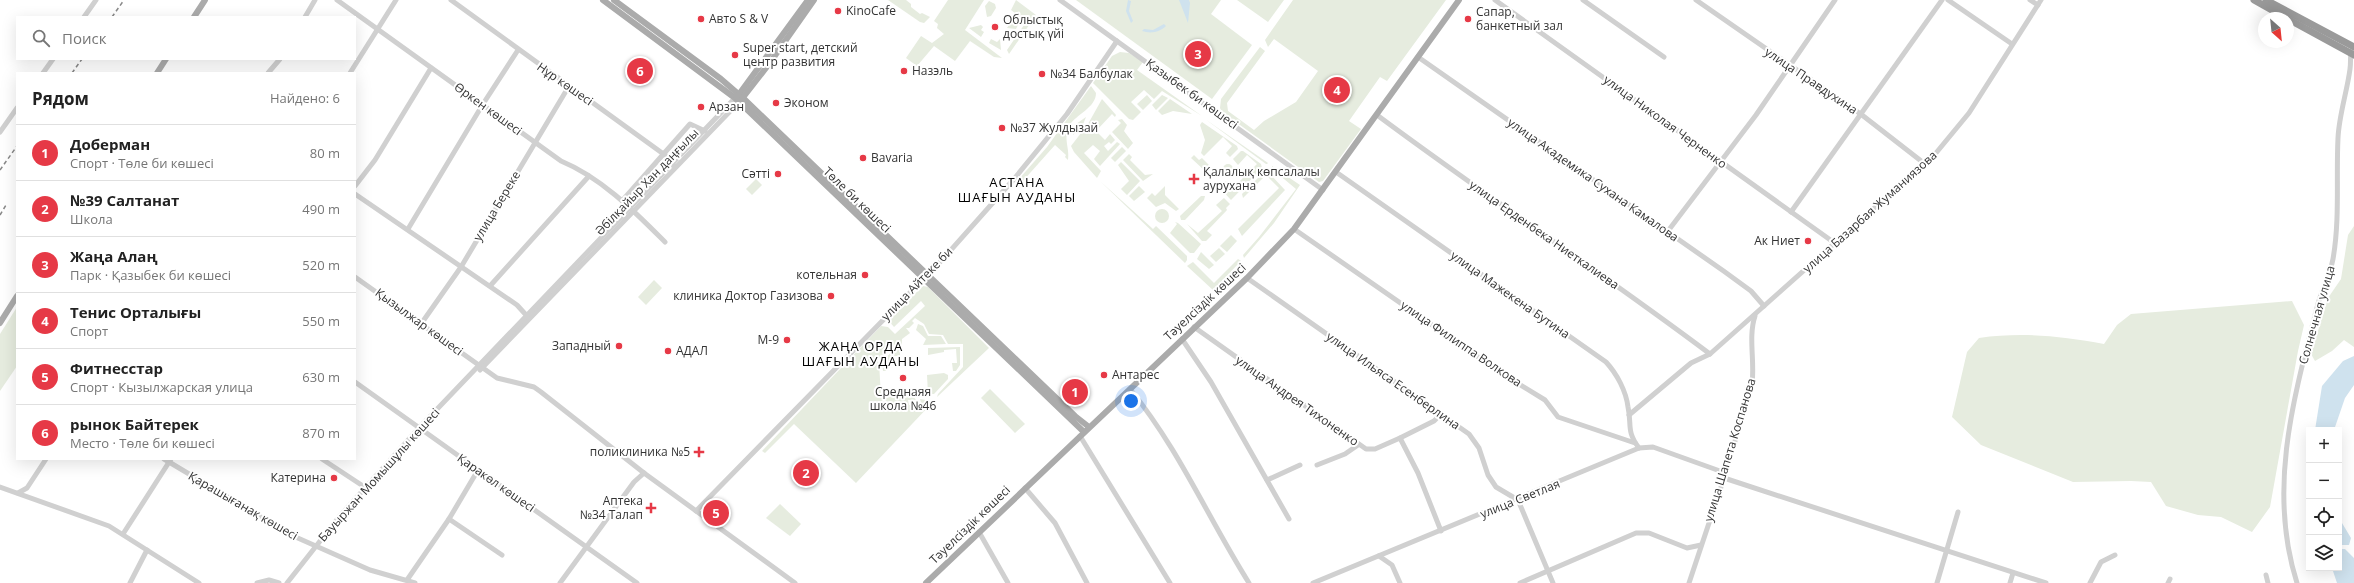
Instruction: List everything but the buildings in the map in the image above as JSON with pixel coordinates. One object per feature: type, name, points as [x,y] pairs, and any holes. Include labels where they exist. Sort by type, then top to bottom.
[{"type":"highway","points":[[2254,0],[2276,12]]},
{"type":"highway","points":[[2266,0],[2353,50]]},
{"type":"highway","points":[[2294,21],[2353,50]]},
{"type":"main road","points":[[195,16],[205,0]]},
{"type":"main road","name":"Төле би көшесі","points":[[603,0],[739,98]]},
{"type":"main road","name":"Төле би көшесі","points":[[614,0],[739,98],[925,277],[1082,434]]},
{"type":"main road","name":"Әбілқайыр Хан даңғылы","points":[[739,98],[808,0]]},
{"type":"main road","name":"Әбілқайыр Хан даңғылы","points":[[739,98],[814,0]]},
{"type":"main road","name":"Тәуелсіздік көшесі","points":[[927,583],[1247,278],[1294,229],[1459,0]]},
{"type":"main road","points":[[158,72],[165,60]]},
{"type":"main road","name":"Төле би көшесі","points":[[925,277],[1089,427]]},
{"type":"main road","points":[[0,323],[16,298]]},
{"type":"street","points":[[85,16],[96,0]]},
{"type":"street","points":[[306,16],[315,0]]},
{"type":"street","name":"Өркен көшесі","points":[[337,0],[377,31],[483,104],[561,162],[589,176],[622,201],[666,242]]},
{"type":"street","points":[[351,72],[396,0]]},
{"type":"street","name":"Нұр көшесі","points":[[451,0],[518,50],[664,154],[674,163]]},
{"type":"street","name":"Қазыбек би көшесі","points":[[1060,0],[1323,190]]},
{"type":"street","name":"улица Николая Черненко","points":[[1495,0],[1836,244]]},
{"type":"street","points":[[1583,0],[1664,57]]},
{"type":"street","name":"улица Правдухина","points":[[1696,0],[1788,66],[1862,115],[1925,164]]},
{"type":"street","points":[[1668,232],[1756,115],[1788,66],[1835,0]]},
{"type":"street","points":[[1792,212],[1942,0]]},
{"type":"street","points":[[1948,0],[2012,44]]},
{"type":"street","points":[[2030,0],[2040,2]]},
{"type":"street","name":"улица Базарбая Жуманиязова","points":[[1755,315],[1925,164],[1969,113],[2040,2]]},
{"type":"street","name":"улица Айтеке би","points":[[696,510],[925,277],[1042,148],[1117,41]]},
{"type":"street","points":[[408,229],[483,104],[518,50]]},
{"type":"street","name":"Солнечная улица","points":[[2296,583],[2284,532],[2282,499],[2285,450],[2303,364],[2319,302],[2331,270],[2337,224],[2338,136],[2353,50]]},
{"type":"street","name":"улица Академика Сухана Камалова","points":[[1418,58],[1751,291],[1764,306]]},
{"type":"street","points":[[44,72],[52,60]]},
{"type":"street","points":[[269,72],[279,60]]},
{"type":"street","points":[[356,185],[375,160],[431,68]]},
{"type":"street","name":"улица Береке","points":[[421,324],[461,267],[534,142],[569,86]]},
{"type":"street","name":"Әбілқайыр Хан даңғылы","points":[[481,367],[632,210],[674,163],[739,98]]},
{"type":"street","name":"Әбілқайыр Хан даңғылы","points":[[481,367],[527,316],[632,210],[675,170],[739,98]]},
{"type":"street","points":[[0,132],[16,109]]},
{"type":"street","name":"улица Ерденбека Ниеткалиева","points":[[1377,115],[1443,164],[1645,305],[1710,354]]},
{"type":"street","points":[[622,201],[690,124],[705,131]]},
{"type":"street","points":[[674,163],[675,170]]},
{"type":"street","name":"улица Мажекена Бутина","points":[[1336,172],[1606,362],[1617,376],[1628,402],[1629,429],[1635,443],[1639,448]]},
{"type":"street","points":[[490,286],[589,176]]},
{"type":"street","points":[[356,195],[517,305],[527,316]]},
{"type":"street","name":"улица Филиппа Волкова","points":[[1294,229],[1504,375],[1545,400],[1558,417],[1635,443]]},
{"type":"street","name":"Қызылжар көшесі","points":[[356,277],[497,378],[534,387],[644,473],[795,583]]},
{"type":"street","name":"улица Ильяса Есенберлина","points":[[1247,278],[1469,434],[1479,448],[1488,475],[1496,487],[1518,500]]},
{"type":"street","points":[[1629,415],[1691,363],[1710,354],[1755,315]]},
{"type":"street","name":"улица Шапета Коспанова","points":[[1689,583],[1724,478],[1752,384],[1754,368],[1752,323],[1755,315]]},
{"type":"street","name":"улица Андрея Тихоненко","points":[[1194,327],[1366,450],[1375,449],[1400,438],[1434,420],[1440,415]]},
{"type":"street","points":[[1182,339],[1211,382],[1289,519]]},
{"type":"street","name":"Бауыржан Момышұлы көшесі","points":[[287,583],[366,488],[419,428],[481,367]]},
{"type":"street","name":"Қаракөл көшесі","points":[[356,383],[637,583]]},
{"type":"street","points":[[1130,389],[1149,413],[1174,450],[1249,583]]},
{"type":"street","points":[[1082,434],[1170,583]]},
{"type":"street","points":[[1400,438],[1418,473],[1441,531]]},
{"type":"street","points":[[1317,465],[1345,454],[1358,445]]},
{"type":"street","name":"улица Светлая","points":[[1313,583],[1518,500],[1639,448],[1653,447],[1720,471],[1724,478],[1839,517],[1948,550],[2046,583]]},
{"type":"street","points":[[18,493],[27,488],[45,460]]},
{"type":"street","points":[[123,534],[168,460]]},
{"type":"street","name":"Қарашығанақ көшесі","points":[[168,460],[291,535],[370,570],[415,583]]},
{"type":"street","points":[[324,460],[366,488]]},
{"type":"street","points":[[1267,480],[1300,465]]},
{"type":"street","points":[[407,580],[449,519],[478,470]]},
{"type":"street","points":[[560,583],[634,482],[644,473]]},
{"type":"street","points":[[0,487],[109,526],[199,583]]},
{"type":"street","points":[[1025,488],[1055,523],[1087,583]]},
{"type":"street","points":[[1518,500],[1553,583]]},
{"type":"street","points":[[1937,583],[1958,512]]},
{"type":"street","points":[[449,519],[502,555]]},
{"type":"street","points":[[979,532],[1008,583]]},
{"type":"street","points":[[1520,583],[1636,533],[1649,533],[1687,548],[1701,545]]},
{"type":"street","points":[[130,583],[147,550]]},
{"type":"street","points":[[2090,583],[2101,562],[2115,555]]},
{"type":"street","points":[[1379,556],[1392,564],[1400,583]]},
{"type":"street","points":[[2010,583],[2013,573]]},
{"type":"street","points":[[2266,576],[2268,583]]},
{"type":"street","points":[[257,583],[269,580],[279,583]]},
{"type":"shaded area","points":[[888,0],[906,0],[911,4],[911,7],[920,14],[922,13],[930,17],[924,23],[920,22]]},
{"type":"shaded area","points":[[948,0],[984,0],[965,30],[1002,58],[994,57],[970,41],[955,61],[934,46],[917,66],[906,58],[921,36],[932,43],[944,34],[937,28],[938,24],[934,21]]},
{"type":"shaded area","points":[[1016,0],[1036,15],[1009,54],[1007,50],[1024,25],[1021,18],[1011,10]]},
{"type":"shaded area","points":[[1076,0],[1221,0],[1211,14],[1252,45],[1212,99]]},
{"type":"shaded area","points":[[1237,0],[1284,0],[1268,22]]},
{"type":"shaded area","points":[[1293,0],[1446,0],[1387,81],[1380,77],[1349,121],[1361,129],[1323,181],[1319,182],[1222,112],[1220,108],[1221,99],[1260,47],[1265,51],[1227,103],[1228,111],[1254,130],[1264,121],[1296,102],[1318,71],[1274,39],[1268,47],[1265,40]]},
{"type":"shaded area","points":[[989,1],[995,4],[996,8],[991,16],[987,17],[985,6]]},
{"type":"shaded area","points":[[1012,17],[1019,23],[1016,29],[1007,28],[1009,25],[1007,23]]},
{"type":"shaded area","points":[[981,25],[983,27],[981,30],[984,32],[981,37],[969,28]]},
{"type":"shaded area","points":[[991,39],[997,42],[1000,39],[1001,50],[989,43]]},
{"type":"shaded area","points":[[1120,52],[1129,53],[1143,62],[1137,70],[1202,116],[1162,91],[1154,99],[1144,90],[1131,102],[1141,112],[1133,120],[1129,119],[1093,83],[1112,56]]},
{"type":"shaded area","points":[[1091,86],[1096,93],[1093,103],[1072,122],[1067,131],[1068,160],[1065,157],[1066,155],[1055,145],[1022,182],[1019,179],[1047,147]]},
{"type":"shaded area","points":[[1147,95],[1152,101],[1143,110],[1137,104]]},
{"type":"shaded area","points":[[1162,95],[1168,98],[1156,110],[1152,105]]},
{"type":"shaded area","points":[[1102,99],[1116,115],[1115,117],[1112,114],[1096,131],[1105,140],[1110,134],[1115,140],[1111,144],[1109,142],[1104,146],[1108,151],[1117,142],[1120,144],[1100,166],[1094,159],[1100,151],[1093,145],[1084,153],[1101,171],[1097,178],[1074,152],[1071,146],[1088,124]]},
{"type":"shaded area","points":[[1170,99],[1192,114],[1173,111],[1162,115],[1158,111]]},
{"type":"shaded area","points":[[1086,117],[1082,127],[1073,135],[1076,124]]},
{"type":"shaded area","points":[[1122,119],[1127,125],[1124,131],[1133,143],[1128,149],[1112,132],[1121,123],[1118,120]]},
{"type":"shaded area","points":[[1205,119],[1268,163],[1266,164]]},
{"type":"shaded area","points":[[1202,122],[1237,146],[1238,149],[1230,157],[1226,153],[1232,146],[1223,137],[1204,156],[1201,153],[1205,140],[1200,125]]},
{"type":"shaded area","points":[[1122,147],[1126,151],[1115,162],[1111,158]]},
{"type":"shaded area","points":[[1241,151],[1261,164],[1262,168],[1231,200],[1219,187],[1225,181],[1233,188],[1257,164],[1247,155],[1238,165],[1233,159]]},
{"type":"shaded area","points":[[1129,154],[1132,157],[1130,160],[1145,175],[1153,174],[1143,181],[1123,160]]},
{"type":"shaded area","points":[[1194,155],[1199,160],[1202,158],[1209,165],[1204,170],[1191,158]]},
{"type":"shaded area","points":[[1121,162],[1140,181],[1127,195],[1121,189],[1129,181],[1118,165]]},
{"type":"shaded area","points":[[1226,164],[1230,164],[1233,169],[1230,174],[1226,174],[1223,171],[1223,167]]},
{"type":"shaded area","points":[[1272,166],[1300,185],[1274,223],[1244,258],[1243,255],[1259,237],[1296,189],[1272,169]]},
{"type":"shaded area","points":[[1264,172],[1269,173],[1285,190],[1242,236],[1238,229],[1279,188],[1266,175],[1243,198],[1242,194]]},
{"type":"shaded area","points":[[756,179],[762,185],[752,195],[746,189]]},
{"type":"shaded area","points":[[1100,181],[1153,229],[1156,226],[1187,256],[1185,263]]},
{"type":"shaded area","points":[[1139,186],[1145,192],[1134,201],[1129,196]]},
{"type":"shaded area","points":[[1165,186],[1165,195],[1179,209],[1176,211],[1165,203],[1156,207],[1147,198],[1152,193],[1155,196]]},
{"type":"shaded area","points":[[1201,196],[1205,196],[1204,200],[1185,220],[1181,220],[1180,216]]},
{"type":"shaded area","points":[[1224,198],[1230,204],[1226,208],[1227,210],[1207,231],[1212,235],[1206,241],[1202,241],[1187,224],[1198,233],[1222,211],[1216,205]]},
{"type":"shaded area","points":[[1159,209],[1165,209],[1169,213],[1169,219],[1165,223],[1159,223],[1155,219],[1155,213]]},
{"type":"shaded area","points":[[1175,222],[1201,244],[1194,253],[1190,253],[1170,233],[1177,224]]},
{"type":"shaded area","points":[[2354,226],[2354,347],[2344,340],[2332,351],[2315,361],[2311,354],[2328,298],[2341,279],[2348,235]]},
{"type":"shaded area","points":[[1231,235],[1237,241],[1227,252],[1220,246]]},
{"type":"shaded area","points":[[1219,248],[1225,254],[1216,262],[1210,256]]},
{"type":"shaded area","points":[[1201,252],[1214,265],[1209,269],[1197,259]]},
{"type":"shaded area","points":[[1238,259],[1241,261],[1213,290],[1187,266],[1193,262],[1214,283]]},
{"type":"shaded area","points":[[654,280],[662,288],[646,305],[638,297]]},
{"type":"shaded area","points":[[923,286],[928,287],[989,348],[937,397],[938,394],[963,367],[963,344],[948,344],[943,335],[929,334],[924,324],[915,318],[912,321],[914,323],[909,328],[906,328],[910,333],[902,339],[902,345],[892,347],[880,358],[877,356],[875,358],[879,363],[881,396],[913,396],[916,400],[908,400],[909,405],[922,406],[920,399],[926,400],[931,404],[856,483],[794,424],[765,453],[762,451],[881,326],[888,327],[895,334],[925,306],[921,301],[894,327],[888,320]]},
{"type":"shaded area","points":[[2292,301],[2304,325],[2270,507],[2252,532],[2221,517],[2198,515],[2166,506],[2151,482],[2073,482],[1981,445],[1952,417],[1967,352],[1979,338],[2026,335],[2072,339],[2104,344],[2117,325],[2131,314]]},
{"type":"shaded area","points":[[16,309],[16,367],[0,391],[0,334]]},
{"type":"shaded area","points":[[918,324],[923,326],[928,336],[941,336],[946,344],[923,345],[926,339],[916,330]]},
{"type":"shaded area","points":[[960,347],[960,365],[956,371],[953,371],[952,363],[957,363],[956,349],[944,350],[944,352],[928,355],[928,348]]},
{"type":"shaded area","points":[[900,348],[900,356],[891,356],[888,365],[886,366],[886,371],[883,371],[882,361],[895,349]]},
{"type":"shaded area","points":[[944,373],[948,375],[948,379],[934,394],[928,394],[927,375]]},
{"type":"shaded area","points":[[990,389],[1025,424],[1015,433],[981,398]]},
{"type":"shaded area","points":[[780,504],[801,524],[790,536],[766,518]]},
{"type":"water","points":[[1128,0],[1131,1],[1129,11],[1133,21],[1131,23],[1126,11]]},
{"type":"water","points":[[1179,0],[1189,0],[1188,23]]},
{"type":"water","points":[[1164,24],[1166,26],[1158,31],[1142,31],[1144,29],[1153,30]]},
{"type":"water","points":[[1203,44],[1207,44],[1209,45],[1209,53],[1203,54],[1200,51],[1200,47]]},
{"type":"water","points":[[2354,356],[2354,385],[2345,398],[2335,427],[2315,427],[2322,386],[2343,361]]},
{"type":"water","points":[[2342,523],[2351,538],[2349,545],[2342,545]]},
{"type":"water","points":[[2342,549],[2345,549],[2354,558],[2354,583],[2337,583],[2333,571],[2342,571]]},
{"type":"railway","points":[[113,16],[124,0]]},
{"type":"railway","points":[[73,72],[81,60]]},
{"type":"railway","points":[[0,170],[16,147]]},
{"type":"railway","points":[[0,215],[6,205]]},
{"type":"place","name":"KinoCafe","points":[[838,11]]},
{"type":"place","name":"Авто S & V","points":[[701,19]]},
{"type":"place","name":"Сапар, банкетный зал","points":[[1468,19]]},
{"type":"place","name":"Облыстық достық үйі","points":[[995,27]]},
{"type":"place","name":"Жаңа Алаң","points":[[1198,54]]},
{"type":"place","name":"Super start, детский центр развития","points":[[735,55]]},
{"type":"place","name":"рынок Байтерек","points":[[640,71]]},
{"type":"place","name":"Назэль","points":[[904,71]]},
{"type":"place","name":"№34 Балбулак","points":[[1042,74]]},
{"type":"place","name":"Тенис Орталығы","points":[[1337,90]]},
{"type":"place","name":"Эконом","points":[[776,103]]},
{"type":"place","name":"Арзан","points":[[701,107]]},
{"type":"place","name":"№37 Жулдызай","points":[[1002,128]]},
{"type":"place","name":"Bavaria","points":[[863,158]]},
{"type":"place","name":"Cәтті","points":[[778,174]]},
{"type":"place","name":"Қалалық көпсалалы аурухана","points":[[1194,179]]},
{"type":"place","name":"Ак Ниет","points":[[1808,241]]},
{"type":"place","name":"котельная","points":[[865,275]]},
{"type":"place","name":"клиника Доктор Газизова","points":[[831,296]]},
{"type":"place","name":"M-9","points":[[787,340]]},
{"type":"place","name":"Западный","points":[[619,346]]},
{"type":"place","name":"АДАЛ","points":[[668,351]]},
{"type":"place","name":"Антарес","points":[[1104,375]]},
{"type":"place","name":"Среднаяя школа №46","points":[[903,378]]},
{"type":"place","name":"Доберман","points":[[1075,392]]},
{"type":"place","name":"поликлиника №5","points":[[699,452]]},
{"type":"place","name":"№39 Салтанат","points":[[806,473]]},
{"type":"place","name":"Катерина","points":[[334,478]]},
{"type":"place","name":"Аптека №34 Талап","points":[[651,508]]},
{"type":"place","name":"Фитнесстар","points":[[716,513]]},
{"type":"district","name":"АСТАНА ШАҒЫН АУДАНЫ","points":[[1017,190]]},
{"type":"district","name":"ЖАҢА ОРДА ШАҒЫН АУДАНЫ","points":[[861,354]]}]
